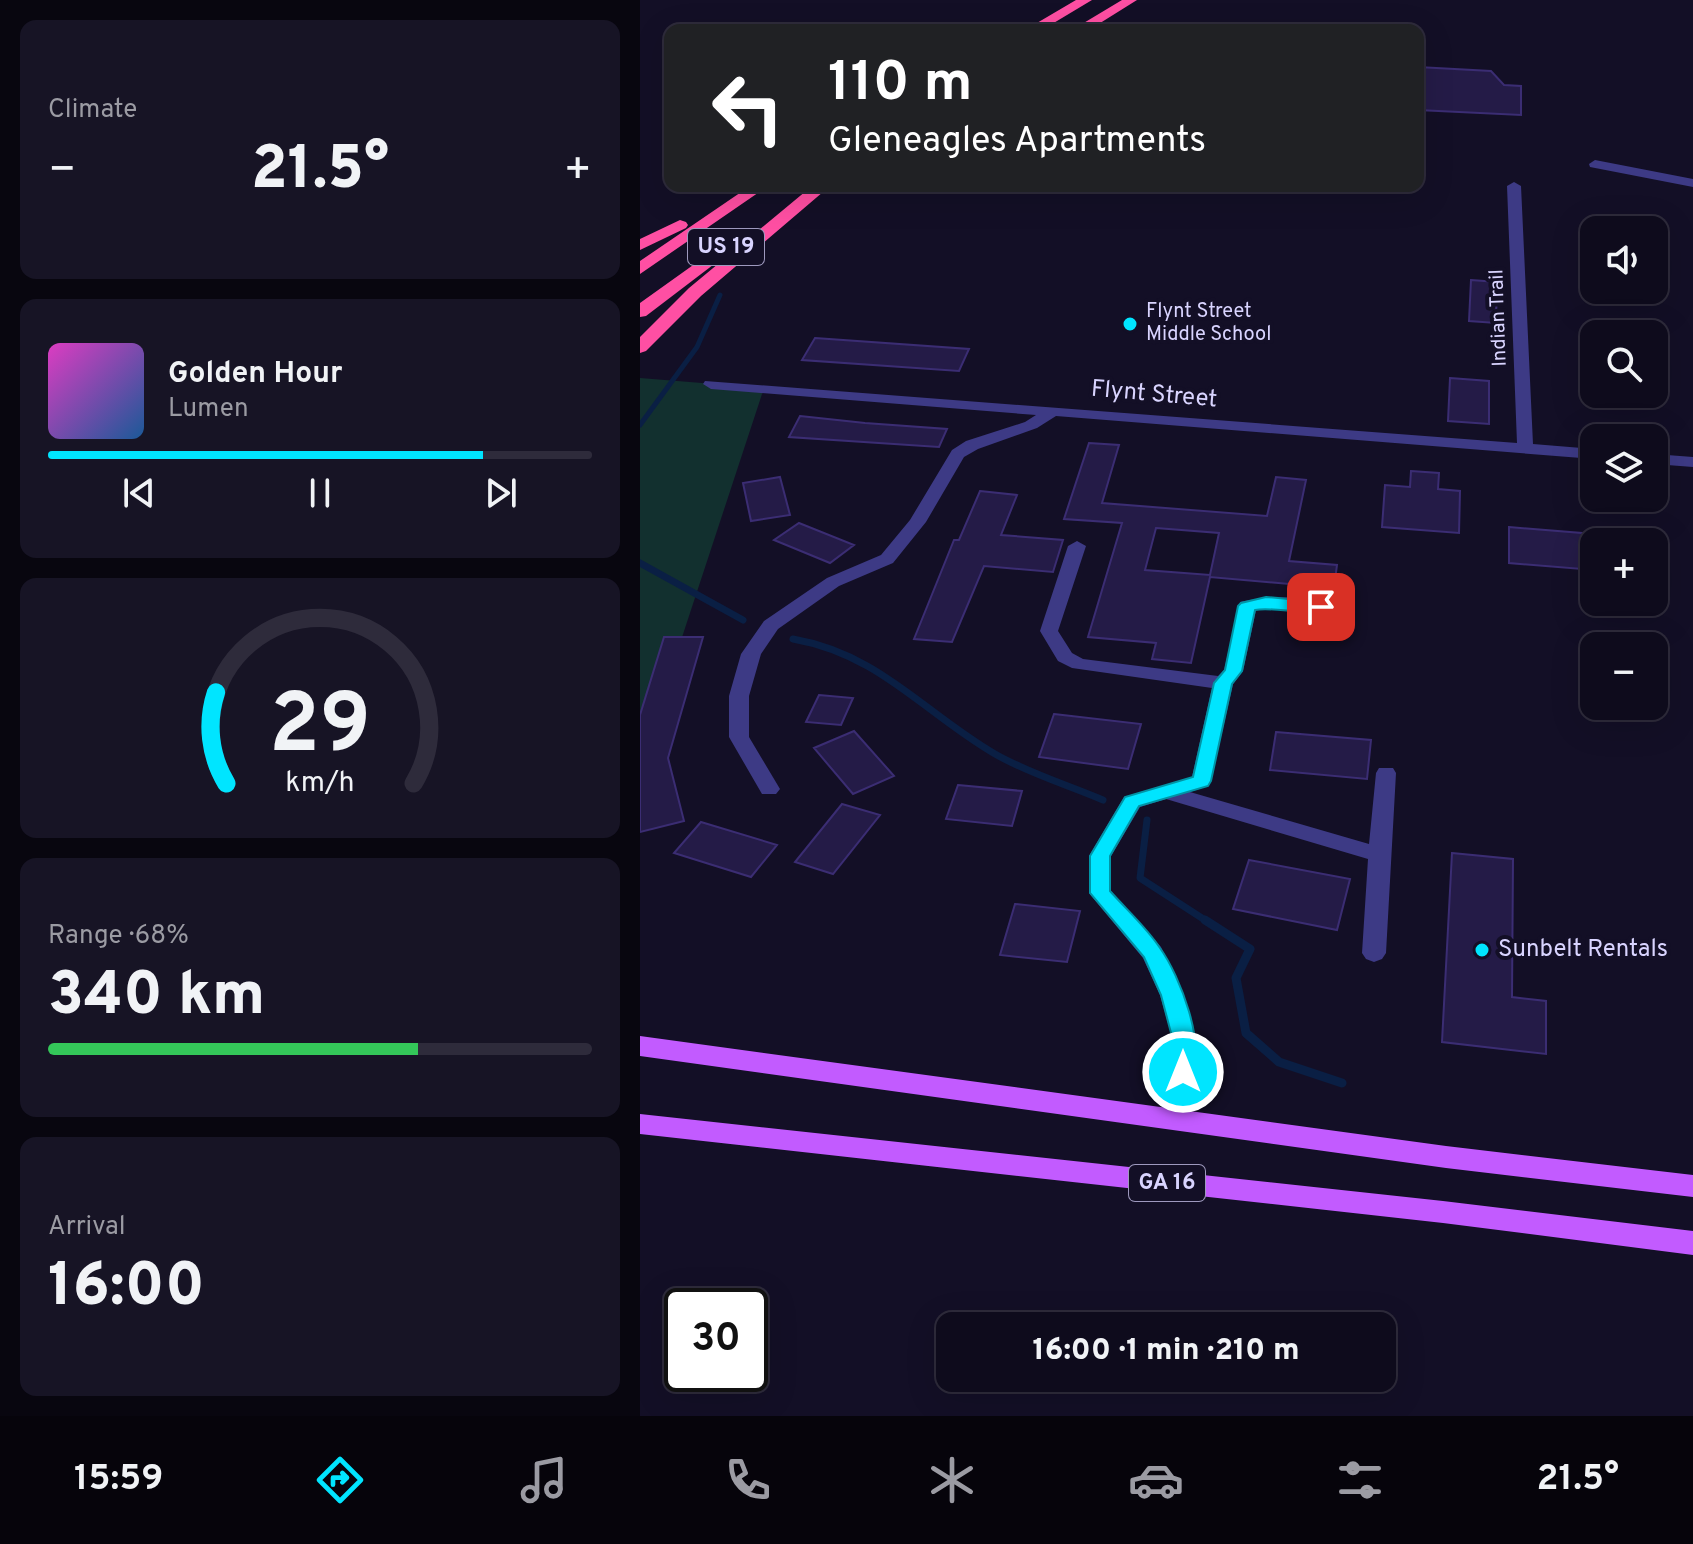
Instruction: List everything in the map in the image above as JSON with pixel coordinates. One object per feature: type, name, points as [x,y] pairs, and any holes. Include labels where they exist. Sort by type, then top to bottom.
[{"type":"highway","points":[[1043,24],[1086,0]]},
{"type":"highway","points":[[1089,24],[1131,0]]},
{"type":"highway","points":[[640,245],[749,192]]},
{"type":"highway","name":"US 19","points":[[640,269],[752,192]]},
{"type":"highway","name":"US 19","points":[[640,312],[806,192]]},
{"type":"highway","points":[[640,347],[695,292],[815,192]]},
{"type":"main road","points":[[640,1046],[1693,1186]]},
{"type":"main road","name":"GA 16","points":[[640,1124],[1443,1212],[1693,1243]]},
{"type":"street","points":[[1595,164],[1693,183]]},
{"type":"street","name":"Indian Trail","points":[[1514,186],[1525,448]]},
{"type":"street","name":"Flynt Street","points":[[711,384],[1580,453]]},
{"type":"street","points":[[769,789],[739,737],[739,696],[751,654],[771,625],[833,582],[887,559],[917,522],[958,454],[972,445],[1031,425],[1053,411]]},
{"type":"street","points":[[1668,460],[1693,462]]},
{"type":"street","points":[[1077,546],[1049,631],[1065,657],[1091,667],[1223,683]]},
{"type":"street","points":[[1172,1119],[1187,1048],[1172,995],[1153,953],[1100,893],[1100,856],[1132,802],[1201,781],[1223,683],[1233,671],[1247,606],[1266,602],[1321,607]]},
{"type":"street","points":[[1374,953],[1386,773]]},
{"type":"street","points":[[1167,792],[1379,855]]},
{"type":"green space","points":[[640,378],[764,388],[640,765]]},
{"type":"building","points":[[1424,67],[1491,71],[1504,85],[1521,86],[1521,115],[1424,110]]},
{"type":"building","points":[[1471,280],[1497,282],[1496,323],[1469,321]]},
{"type":"building","points":[[815,338],[969,349],[959,371],[802,360]]},
{"type":"building","points":[[1450,378],[1489,381],[1489,424],[1448,421]]},
{"type":"building","points":[[800,416],[947,429],[939,447],[789,437]]},
{"type":"building","points":[[1089,443],[1119,445],[1102,503],[1267,516],[1276,477],[1306,480],[1289,561],[1337,565],[1334,588],[1210,577],[1191,663],[1152,659],[1156,643],[1088,637],[1122,523],[1064,519]],"holes":[[[1156,528],[1219,533],[1210,575],[1145,570]]]},
{"type":"building","points":[[1411,471],[1439,473],[1438,489],[1460,491],[1459,533],[1382,527],[1385,485],[1410,487]]},
{"type":"building","points":[[780,477],[790,515],[751,521],[743,483]]},
{"type":"building","points":[[980,491],[1017,495],[1001,535],[1063,540],[1053,572],[984,566],[952,642],[914,639],[954,540],[959,540]]},
{"type":"building","points":[[799,523],[854,545],[830,563],[774,540]]},
{"type":"building","points":[[1509,527],[1580,533],[1580,569],[1509,563]]},
{"type":"building","points":[[664,637],[703,637],[668,758],[684,821],[640,832],[640,715]]},
{"type":"building","points":[[819,695],[853,698],[841,725],[806,722]]},
{"type":"building","points":[[1054,714],[1141,724],[1128,769],[1039,757]]},
{"type":"building","points":[[854,731],[894,776],[853,794],[814,748]]},
{"type":"building","points":[[1276,732],[1371,740],[1367,779],[1270,770]]},
{"type":"building","points":[[958,785],[1022,791],[1012,826],[946,819]]},
{"type":"building","points":[[842,804],[880,815],[833,874],[795,862]]},
{"type":"building","points":[[701,822],[777,845],[751,877],[674,853]]},
{"type":"building","points":[[1452,853],[1513,859],[1512,997],[1546,1001],[1546,1054],[1442,1042]]},
{"type":"building","points":[[1249,860],[1350,879],[1337,930],[1233,909]]},
{"type":"building","points":[[1015,904],[1080,911],[1067,962],[1000,955]]},
{"type":"waterway","points":[[640,425],[697,347],[720,295]]},
{"type":"waterway","points":[[640,563],[743,620]]},
{"type":"waterway","points":[[793,639],[851,657],[899,686],[995,754],[1103,800]]},
{"type":"waterway","points":[[1147,820],[1140,878],[1208,922]]},
{"type":"waterway","points":[[1205,920],[1250,949],[1236,978],[1246,1033],[1279,1062],[1342,1083]]},
{"type":"place","name":"Flynt Street Middle School","points":[[1130,324]]},
{"type":"place","name":"Sunbelt Rentals","points":[[1482,950]]},
{"type":"route","points":[[1183,1072],[1187,1048],[1172,995],[1153,953],[1100,893],[1100,856],[1132,802],[1201,781],[1223,683],[1233,671],[1247,606],[1266,602],[1321,607]]}]
